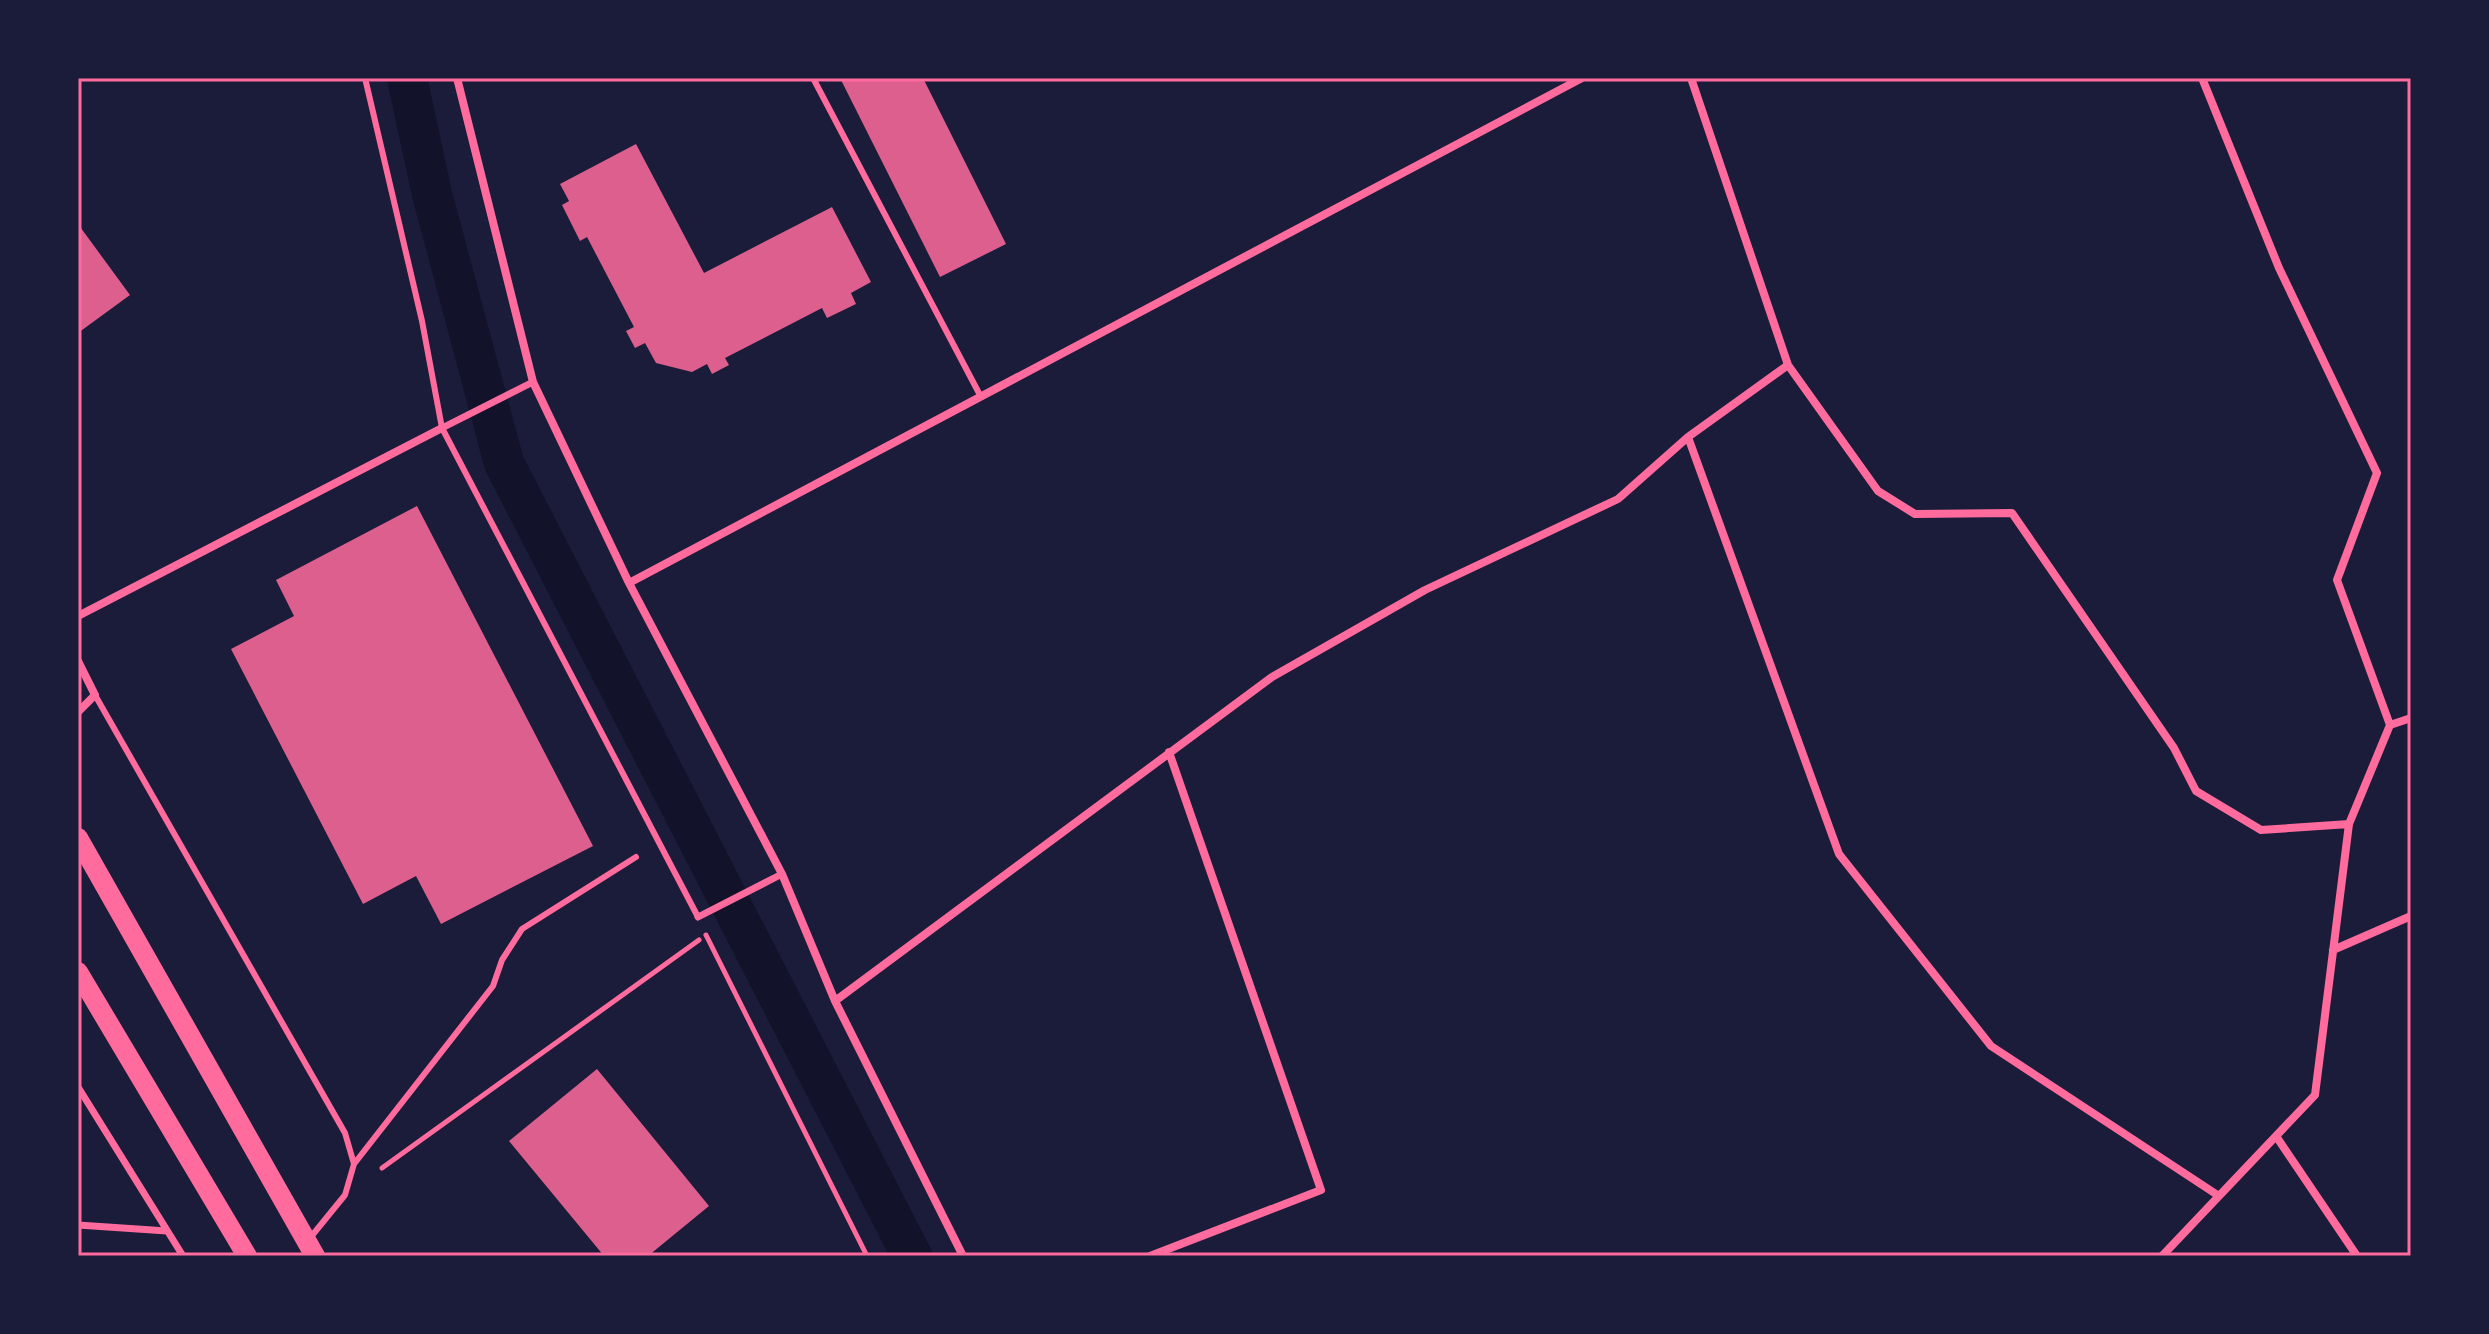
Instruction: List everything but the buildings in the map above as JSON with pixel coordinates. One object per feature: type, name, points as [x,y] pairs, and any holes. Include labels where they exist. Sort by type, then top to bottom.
[{"type":"main road","points":[[78,838],[311,1249]]},
{"type":"main road","points":[[78,972],[247,1256]]},
{"type":"street","points":[[457,78],[533,382],[629,583],[782,874],[835,1001],[963,1256]]},
{"type":"street","points":[[629,583],[1582,78]]},
{"type":"street","points":[[1691,78],[1788,365],[1878,491],[1915,514],[2012,513],[2174,748],[2196,791],[2261,830],[2349,824]]},
{"type":"street","points":[[2162,1256],[2315,1095],[2349,824],[2390,725],[2337,580],[2377,473],[2279,268],[2202,78]]},
{"type":"street","points":[[835,1001],[1272,677],[1425,590],[1618,499],[1688,437],[1788,365]]},
{"type":"street","points":[[78,616],[533,382]]},
{"type":"street","points":[[1688,437],[1839,854],[1991,1046],[2219,1196]]},
{"type":"street","points":[[78,661],[95,695],[78,712]]},
{"type":"street","points":[[2390,725],[2411,718]]},
{"type":"street","points":[[1150,1256],[1321,1190],[1169,752]]},
{"type":"street","points":[[698,917],[782,874]]},
{"type":"street","points":[[2333,950],[2411,916]]},
{"type":"street","points":[[78,1087],[183,1256]]},
{"type":"street","points":[[2276,1136],[2357,1256]]},
{"type":"street","points":[[78,1225],[167,1231]]},
{"type":"lane","points":[[365,78],[422,321],[442,428],[698,917]]},
{"type":"lane","points":[[813,78],[981,397]]},
{"type":"lane","points":[[95,695],[345,1133],[354,1164]]},
{"type":"lane","points":[[311,1249],[345,1195],[354,1164],[493,986],[502,960],[522,929],[636,857]]},
{"type":"path","points":[[698,917],[867,1256]]},
{"type":"path","points":[[345,1195],[706,935]]},
{"type":"waterway","points":[[407,78],[432,194],[504,463],[912,1256]]}]
